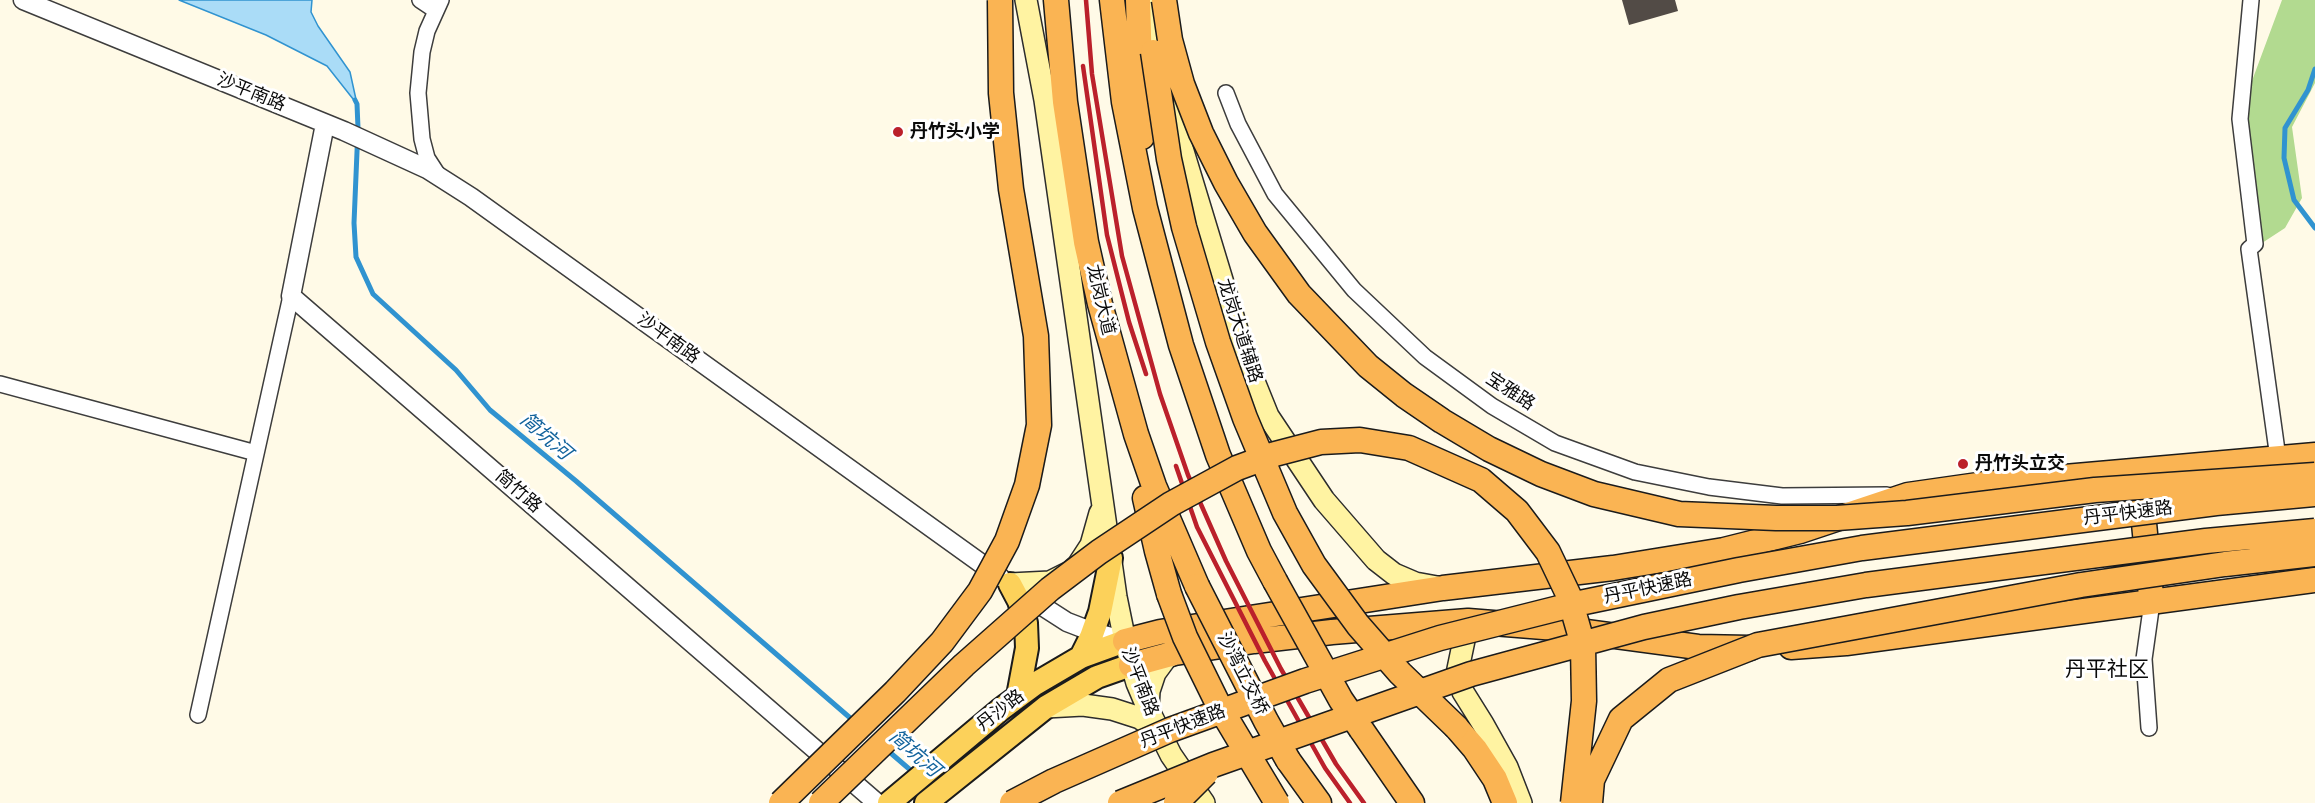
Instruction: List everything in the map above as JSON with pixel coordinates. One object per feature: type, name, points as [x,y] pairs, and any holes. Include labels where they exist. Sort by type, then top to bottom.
[{"type":"highway","points":[[781,803],[895,692],[942,642],[980,591],[1007,542],[1027,485],[1039,425],[1036,336],[1011,189],[1001,93],[1000,0]]},
{"type":"highway","points":[[1112,0],[1124,102],[1145,208],[1181,345],[1218,455],[1259,551],[1336,691],[1412,803]]},
{"type":"highway","points":[[1138,0],[1145,208]]},
{"type":"highway","points":[[1164,0],[1170,40],[1182,84],[1201,133],[1255,233],[1299,294],[1368,366],[1404,395],[1479,443],[1541,474],[1594,494],[1679,514],[1776,518],[1837,518],[1907,513],[2095,490],[2315,475]]},
{"type":"highway","name":"龙岗大道","points":[[1056,5],[1065,102],[1086,242],[1118,374],[1154,486],[1197,586]]},
{"type":"highway","points":[[1153,52],[1169,159],[1184,227],[1218,342],[1245,418],[1285,513],[1297,537],[1332,591],[1379,650],[1475,749],[1495,779],[1505,803]]},
{"type":"highway","points":[[1136,434],[1145,497],[1169,594],[1185,637],[1219,706],[1277,803]]},
{"type":"highway","points":[[821,803],[964,665],[1050,589],[1099,552],[1171,504],[1237,468],[1275,453],[1321,442],[1360,440],[1409,448],[1481,480],[1517,511],[1548,552],[1569,596],[1583,645],[1584,701],[1573,803]]},
{"type":"highway","points":[[1125,641],[1160,632],[1443,588],[1613,568],[1737,547],[1800,531],[1908,495],[1985,484],[2315,455]]},
{"type":"highway","points":[[2139,471],[2151,602]]},
{"type":"highway","name":"丹平快速路","points":[[1012,803],[1054,781],[1170,730],[1305,681],[1440,638],[1575,604],[1739,570],[1862,548],[2216,502],[2315,494]]},
{"type":"highway","name":"丹平快速路","points":[[1120,803],[1213,765],[1472,674],[1654,624],[1866,585],[2206,541],[2315,531]]},
{"type":"highway","points":[[1590,803],[1592,780],[1621,719],[1670,680],[1758,645],[2081,585],[2225,564],[2315,554]]},
{"type":"highway","points":[[1131,665],[1165,655],[1332,632],[1468,621],[1556,628],[1698,647],[1781,648],[1846,643],[2315,580]]},
{"type":"highway","name":"沙湾立交桥","points":[[1197,586],[1288,760],[1319,803]]},
{"type":"highway","points":[[1176,803],[1213,765]]},
{"type":"main road","points":[[1026,0],[1047,112],[1125,641]]},
{"type":"main road","name":"龙岗大道辅路","points":[[1148,0],[1153,52],[1249,369],[1269,416],[1324,500],[1376,560],[1394,574],[1405,579],[1443,588]]},
{"type":"main road","points":[[1018,696],[1027,648],[1026,623],[1019,601],[1010,584],[1050,582],[1078,565],[1095,534],[1100,510],[1100,483]]},
{"type":"main road","points":[[1081,657],[1093,632],[1105,595],[1111,558]]},
{"type":"main road","points":[[1468,621],[1458,669],[1463,692],[1507,767],[1521,803]]},
{"type":"main road","name":"丹沙路","points":[[889,803],[1018,696],[1065,665],[1125,641]]},
{"type":"main road","name":"沙平南路","points":[[1125,641],[1131,665],[1148,709],[1189,784],[1204,803]]},
{"type":"main road","points":[[1148,709],[1149,691],[1155,673],[1166,658],[1165,655]]},
{"type":"main road","name":"丹沙路","points":[[926,803],[1046,707],[1097,677],[1131,665]]},
{"type":"main road","points":[[1046,707],[1083,705],[1113,709],[1140,718],[1161,734]]},
{"type":"street","name":"沙平南路","points":[[23,0],[344,131],[438,176],[471,197],[1053,615],[1093,632],[1125,641]]},
{"type":"street","points":[[420,0],[438,5],[422,52],[418,93],[422,139],[427,158],[438,176]]},
{"type":"street","points":[[2251,0],[2240,119],[2255,244],[2249,249],[2278,458]]},
{"type":"street","name":"宝雅路","points":[[1226,93],[1238,124],[1275,194],[1354,290],[1425,357],[1492,406],[1555,443],[1635,472],[1726,490],[1782,496],[1908,495]]},
{"type":"street","points":[[198,715],[291,296],[325,124]]},
{"type":"street","name":"简竹路","points":[[291,296],[877,803]]},
{"type":"street","points":[[0,384],[256,453]]},
{"type":"street","points":[[1726,490],[1749,504],[1752,512],[1750,527],[1737,547]]},
{"type":"street","points":[[2150,728],[2144,658],[2151,602]]},
{"type":"green space","points":[[2282,0],[2315,0],[2315,83],[2292,127],[2302,198],[2285,228],[2259,245],[2248,147],[2246,97]]},
{"type":"water","points":[[179,0],[312,0],[311,12],[318,26],[350,72],[357,104],[327,66],[266,35]]},
{"type":"building","points":[[1622,0],[1675,0],[1678,11],[1629,25]]},
{"type":"waterway","points":[[2315,69],[2308,90],[2285,128],[2284,158],[2294,200],[2315,228]]},
{"type":"waterway","name":"简坑河","points":[[355,100],[358,128],[354,223],[356,257],[373,294],[456,370],[490,410],[576,481],[856,723]]},
{"type":"waterway","name":"简坑河","points":[[886,749],[915,774]]},
{"type":"railway","points":[[1086,0],[1092,74],[1122,256],[1160,394],[1188,475],[1226,561],[1281,669],[1336,764],[1364,803]]},
{"type":"railway","points":[[1083,66],[1107,235],[1129,322],[1146,374]]},
{"type":"railway","points":[[1176,466],[1197,527],[1265,661],[1325,768],[1350,803]]},
{"type":"place","name":"丹竹头小学","points":[[898,132]]},
{"type":"place","name":"丹竹头立交","points":[[1963,464]]},
{"type":"district","name":"丹平社区","points":[[2107,671]]}]
